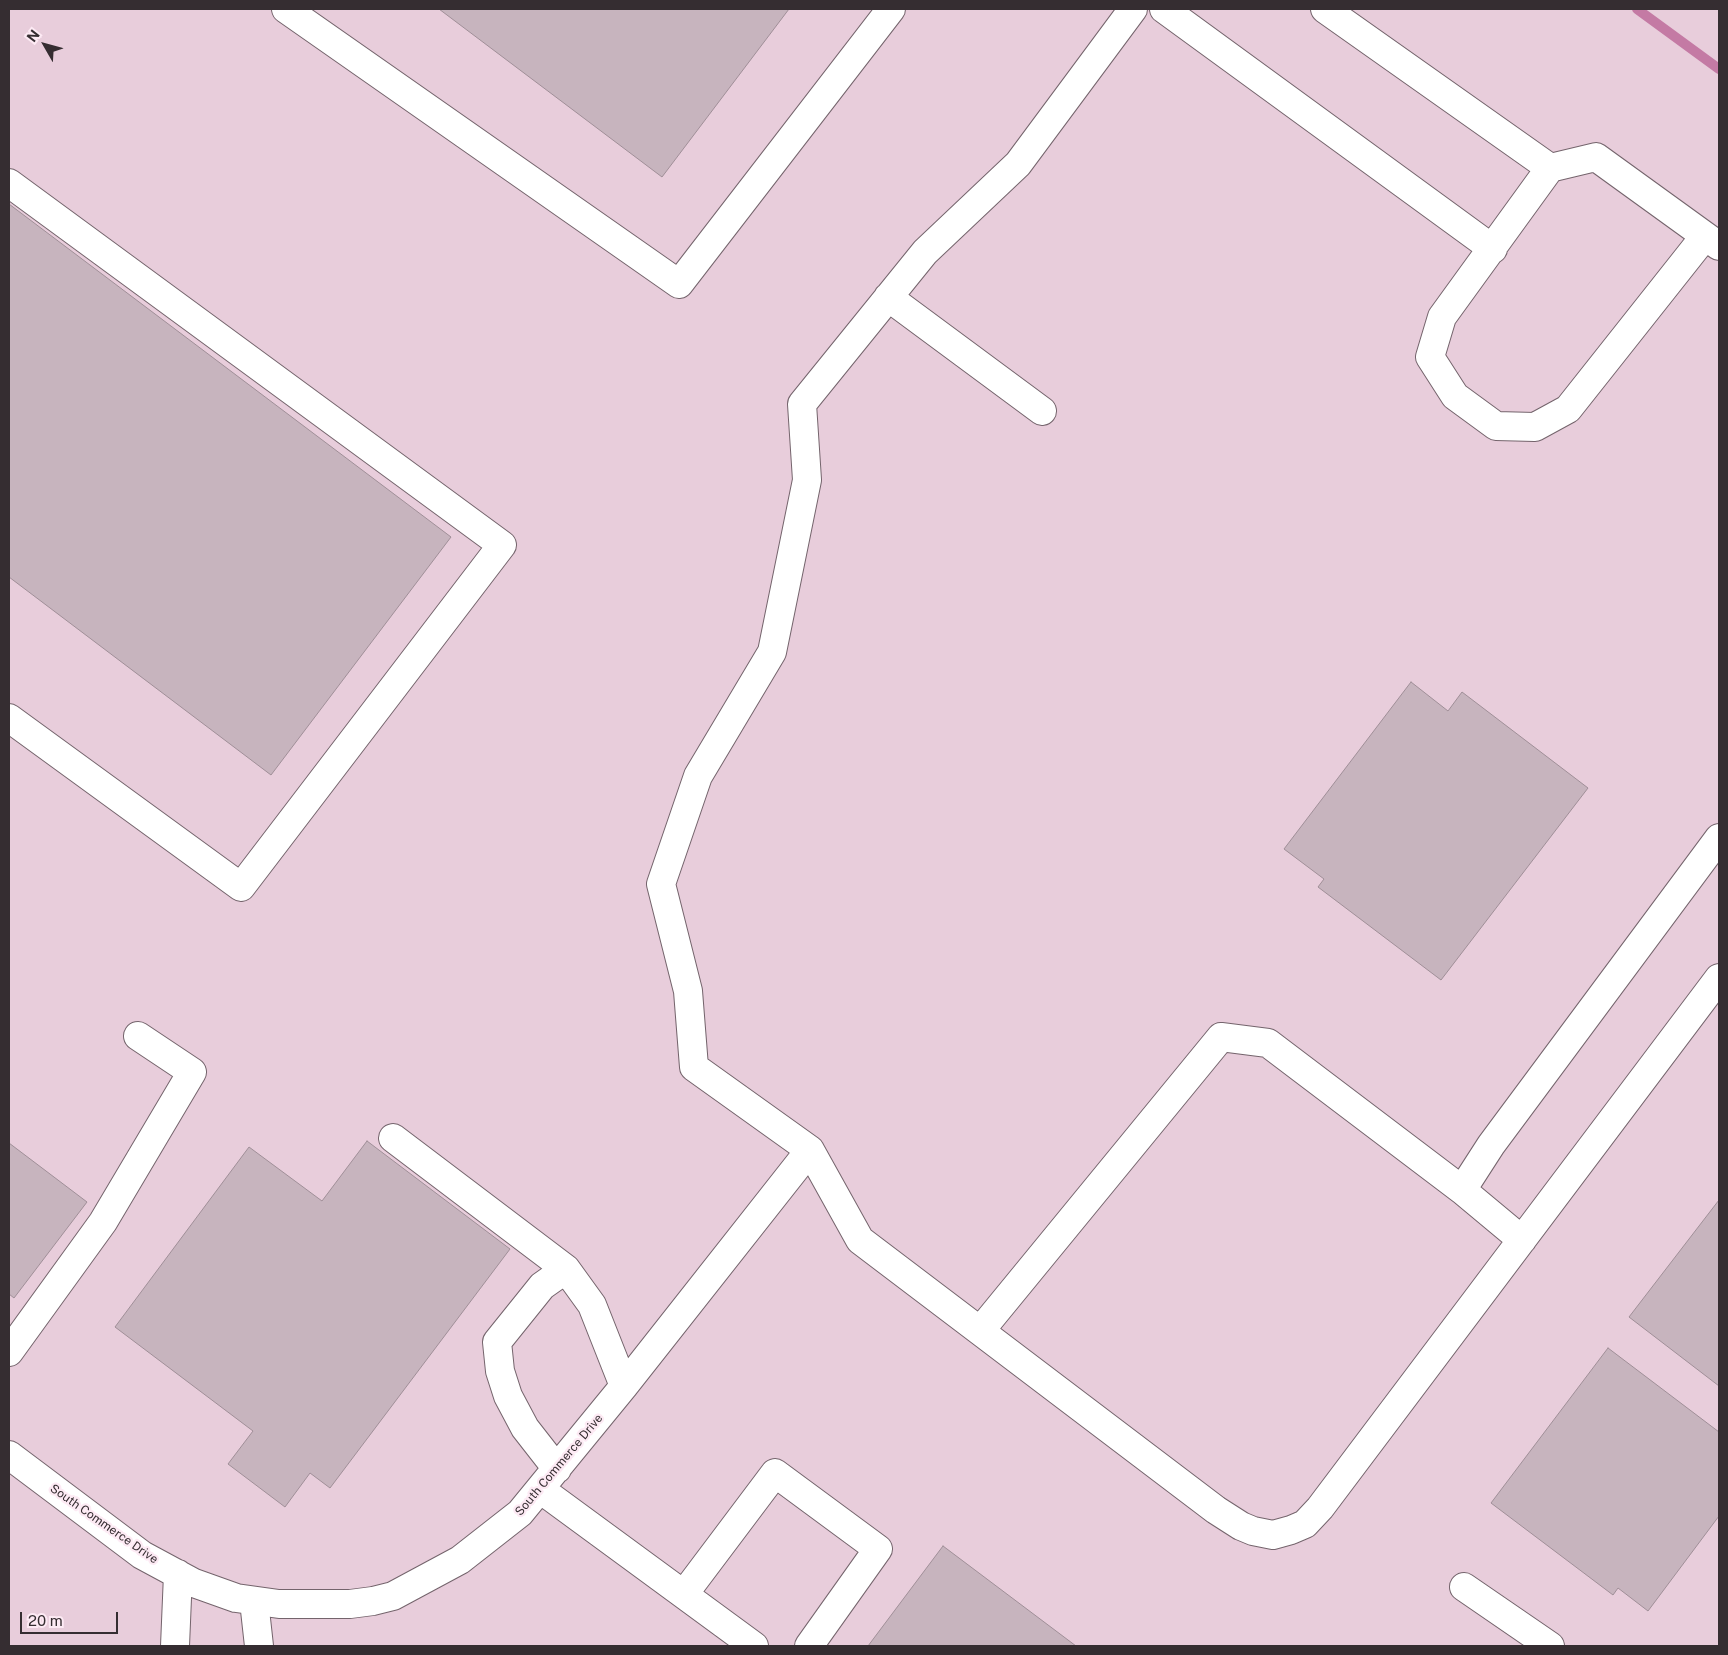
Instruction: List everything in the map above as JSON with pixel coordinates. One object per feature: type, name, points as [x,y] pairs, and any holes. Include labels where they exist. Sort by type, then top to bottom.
[{"type":"street","points":[[286,9],[679,284],[891,9]]},
{"type":"street","points":[[1133,9],[1018,164],[925,252],[802,404],[808,480],[772,652],[698,776],[661,884],[688,991],[694,1067],[810,1150],[860,1240],[1216,1510],[1253,1531],[1273,1534],[1305,1524],[1320,1508],[1719,978]]},
{"type":"street","points":[[1164,9],[1493,249]]},
{"type":"street","points":[[1325,9],[1550,168]]},
{"type":"street","points":[[1596,157],[1712,241],[1568,409],[1535,427],[1496,426],[1455,396],[1430,357],[1442,317],[1550,168],[1596,157]]},
{"type":"street","points":[[9,183],[502,545],[241,887],[9,718]]},
{"type":"street","points":[[888,297],[1042,411]]},
{"type":"street","points":[[1462,1190],[1491,1145],[1719,838]]},
{"type":"street","points":[[9,1352],[103,1222],[192,1072],[138,1036]]},
{"type":"street","points":[[980,1331],[1220,1038],[1268,1043],[1462,1190],[1522,1240]]},
{"type":"street","points":[[393,1138],[566,1269],[592,1305],[624,1386]]},
{"type":"street","name":"South Commerce Drive","points":[[9,1455],[142,1555],[194,1583],[236,1598],[279,1604],[350,1604],[393,1596],[460,1560],[520,1512],[624,1386],[810,1150]]},
{"type":"street","points":[[566,1269],[542,1286],[497,1342],[500,1371],[508,1396],[548,1479],[684,1594],[754,1646]]},
{"type":"street","points":[[684,1594],[775,1473],[878,1549],[809,1646]]},
{"type":"street","points":[[175,1646],[178,1574]]},
{"type":"street","points":[[1464,1587],[1550,1646]]},
{"type":"street","points":[[254,1601],[258,1646]]},
{"type":"shaded area","points":[[9,9],[1719,9],[1719,1646],[9,1646]]},
{"type":"building","points":[[439,9],[789,9],[662,177]]},
{"type":"building","points":[[9,204],[451,537],[271,775],[9,577]]},
{"type":"building","points":[[1411,682],[1448,711],[1462,692],[1588,788],[1441,980],[1318,887],[1324,879],[1284,849]]},
{"type":"building","points":[[367,1141],[510,1249],[330,1488],[310,1473],[285,1507],[228,1464],[253,1431],[115,1327],[249,1147],[322,1201]]},
{"type":"building","points":[[9,1143],[87,1202],[14,1298],[9,1294]]},
{"type":"building","points":[[1719,1200],[1719,1386],[1629,1317]]},
{"type":"building","points":[[1608,1348],[1719,1432],[1719,1516],[1648,1611],[1618,1588],[1613,1595],[1491,1503]]},
{"type":"building","points":[[943,1546],[1076,1646],[868,1646]]},
{"type":"waterway","points":[[1637,9],[1719,69]]}]
